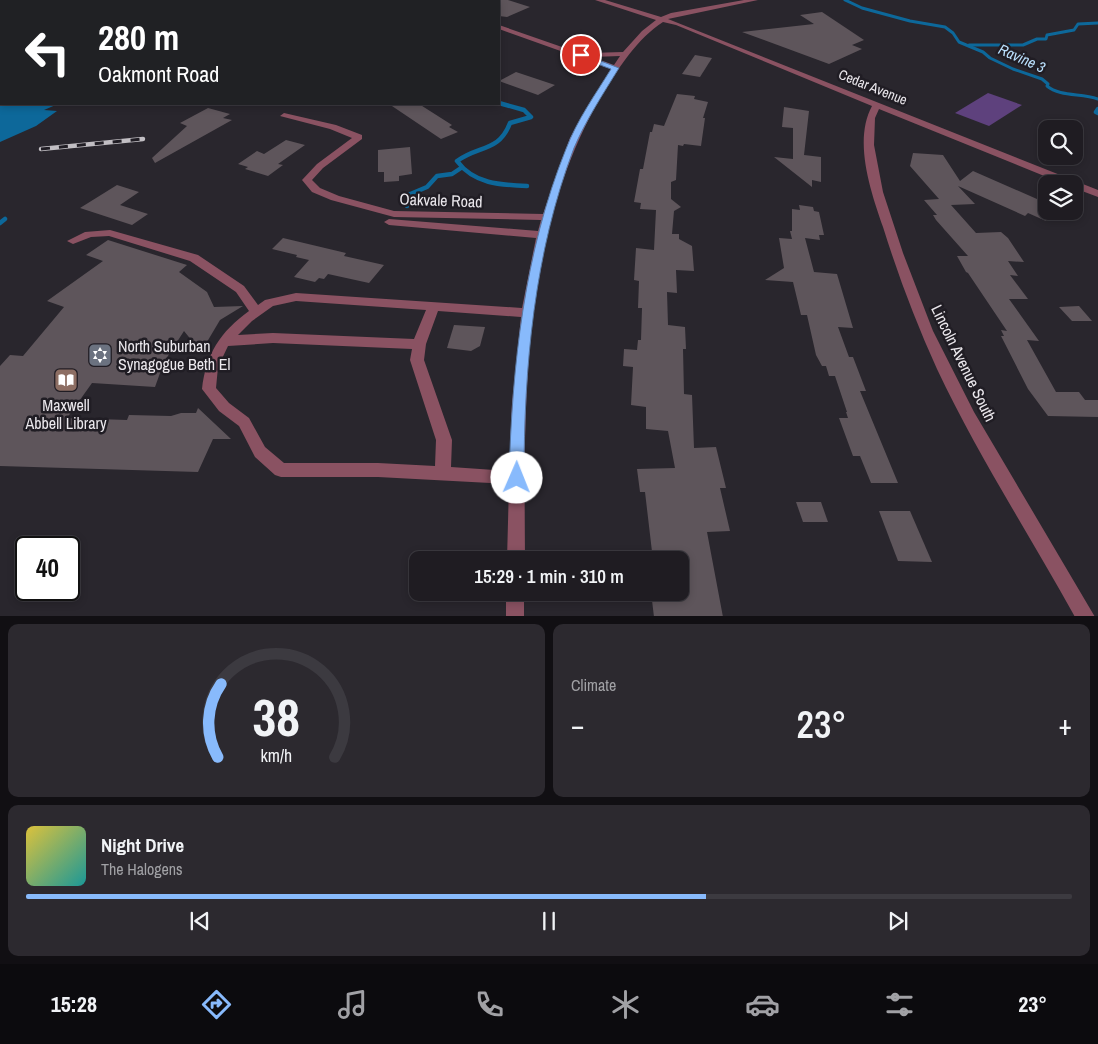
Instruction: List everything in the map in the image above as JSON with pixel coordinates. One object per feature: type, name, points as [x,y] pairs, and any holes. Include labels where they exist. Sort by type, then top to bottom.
[{"type":"street","name":"Cedar Avenue","points":[[598,0],[662,18],[1051,175]]},
{"type":"street","points":[[516,551],[517,422],[528,312],[543,235],[570,147],[590,107],[615,68],[654,24],[662,18],[755,0]]},
{"type":"street","points":[[500,27],[615,68]]},
{"type":"street","points":[[581,55],[626,54]]},
{"type":"street","name":"Lincoln Avenue South","points":[[877,105],[871,118],[870,139],[874,171],[881,205],[907,284],[953,387],[1014,496],[1086,616]]},
{"type":"street","name":"Oakvale Road","points":[[284,116],[333,127],[359,137],[320,166],[307,180],[316,190],[335,198],[394,214],[548,217]]},
{"type":"street","name":"Cedar Avenue","points":[[1083,188],[1098,194]]},
{"type":"street","points":[[389,222],[543,235]]},
{"type":"street","points":[[73,241],[89,234],[110,233],[194,258],[240,289],[256,312]]},
{"type":"street","points":[[517,478],[378,470],[281,470],[260,452],[244,422],[224,407],[209,389],[211,367],[224,342],[256,312],[269,303],[296,297],[528,312]]},
{"type":"street","points":[[433,307],[419,344],[417,360],[444,440],[443,474]]},
{"type":"street","points":[[224,342],[273,338],[419,344]]},
{"type":"street","points":[[515,601],[515,616]]},
{"type":"shaded area","points":[[988,93],[1022,105],[989,126],[955,113]]},
{"type":"water","points":[[0,105],[56,105],[44,110],[57,111],[36,126],[0,142]]},
{"type":"building","points":[[500,0],[508,0],[530,7],[507,17],[500,16]]},
{"type":"building","points":[[822,12],[864,40],[852,45],[862,49],[829,64],[742,32],[814,24],[800,15]]},
{"type":"building","points":[[695,55],[712,58],[700,77],[682,74]]},
{"type":"building","points":[[516,72],[555,85],[538,95],[500,80]]},
{"type":"building","points":[[677,94],[695,96],[694,99],[708,102],[703,118],[705,118],[701,146],[678,145],[676,180],[671,182],[671,199],[681,207],[674,211],[672,234],[679,234],[679,239],[692,246],[694,271],[676,270],[677,293],[667,292],[668,325],[685,327],[686,349],[683,349],[684,394],[692,395],[694,448],[716,447],[726,488],[720,488],[730,531],[707,532],[723,616],[654,616],[652,601],[689,601],[689,551],[652,551],[645,492],[640,492],[637,469],[675,468],[668,431],[646,429],[646,407],[631,405],[633,367],[623,366],[624,349],[637,350],[638,340],[641,340],[642,308],[638,308],[639,281],[634,280],[636,248],[654,250],[656,210],[640,209],[641,203],[634,202],[640,169],[643,169],[650,132],[652,132],[654,124],[664,126]]},
{"type":"building","points":[[390,105],[421,105],[452,125],[449,127],[458,132],[441,139]]},
{"type":"building","points":[[784,107],[809,111],[804,155],[821,157],[821,182],[812,180],[812,187],[774,157],[793,159],[793,128],[782,127]]},
{"type":"building","points":[[208,108],[230,114],[223,118],[232,120],[155,163],[152,158],[187,126],[180,123]]},
{"type":"building","points":[[286,140],[305,145],[278,164],[283,165],[268,176],[245,169],[248,167],[238,164],[257,151],[264,154]]},
{"type":"building","points":[[410,147],[412,174],[399,176],[399,181],[384,182],[384,172],[378,172],[378,150]]},
{"type":"building","points":[[913,153],[943,155],[960,181],[973,171],[1038,199],[1038,217],[1028,213],[1025,216],[958,186],[975,204],[951,205],[976,233],[1001,232],[1008,238],[1024,262],[1008,261],[1018,276],[1010,275],[1028,299],[1009,299],[1039,341],[1027,340],[1056,392],[1079,392],[1085,400],[1098,400],[1098,417],[1048,416],[1028,389],[1001,336],[1004,336],[1001,330],[1007,331],[957,256],[968,256],[936,220],[933,215],[937,215],[924,200],[939,199],[910,166]]},
{"type":"building","points":[[117,185],[139,192],[120,205],[148,214],[132,225],[80,208]]},
{"type":"building","points":[[799,205],[813,207],[814,211],[819,212],[824,235],[819,235],[820,240],[805,238],[814,272],[837,274],[853,328],[838,327],[849,357],[853,357],[866,391],[860,391],[898,483],[871,483],[860,456],[853,456],[839,418],[848,418],[835,376],[829,376],[826,366],[822,366],[816,355],[807,315],[801,315],[793,282],[765,280],[784,268],[779,238],[792,239],[790,231],[792,231],[792,209],[800,210]]},
{"type":"building","points":[[283,238],[346,253],[344,256],[384,265],[369,283],[328,274],[324,279],[319,278],[315,282],[294,277],[309,260],[272,249]]},
{"type":"building","name":"North Suburban Synagogue Beth El","points":[[108,240],[187,265],[179,272],[207,292],[214,307],[243,306],[220,320],[201,352],[184,331],[164,362],[155,387],[92,383],[67,418],[127,420],[129,415],[171,416],[181,413],[196,413],[198,408],[231,439],[213,439],[198,472],[0,466],[0,366],[10,355],[23,356],[64,307],[47,301],[103,261],[86,255]]},
{"type":"building","points":[[1079,306],[1092,321],[1072,321],[1059,307]]},
{"type":"building","points":[[454,325],[485,327],[480,346],[471,351],[447,348]]},
{"type":"building","points":[[796,502],[821,502],[828,522],[803,522]]},
{"type":"building","points":[[879,511],[910,511],[932,562],[898,561]]},
{"type":"waterway","name":"Ravine 3","points":[[845,0],[862,8],[910,21],[945,27],[953,33],[959,42],[983,52],[990,58],[1013,69],[1042,79],[1048,84],[1047,86],[1058,92],[1098,99]]},
{"type":"waterway","name":"Ravine 3","points":[[969,45],[1023,45],[1037,39],[1046,39],[1047,35],[1074,30],[1078,24],[1098,23]]},
{"type":"waterway","points":[[500,103],[524,110],[531,117],[510,123],[500,139],[494,144],[457,161],[471,174],[488,182],[527,186]]},
{"type":"waterway","name":"Ravine 3","points":[[1098,109],[1096,112],[1098,113]]},
{"type":"waterway","points":[[407,206],[408,195],[427,187],[437,176],[452,174],[461,168]]},
{"type":"waterway","points":[[0,223],[5,219]]},
{"type":"railway","points":[[41,149],[143,139]]},
{"type":"place","name":"North Suburban Synagogue Beth El","points":[[100,355]]},
{"type":"place","name":"Maxwell Abbell Library","points":[[66,380]]},
{"type":"route","points":[[517,478],[517,422],[526,329],[534,277],[550,206],[570,147],[590,107],[615,68],[581,55]]}]
